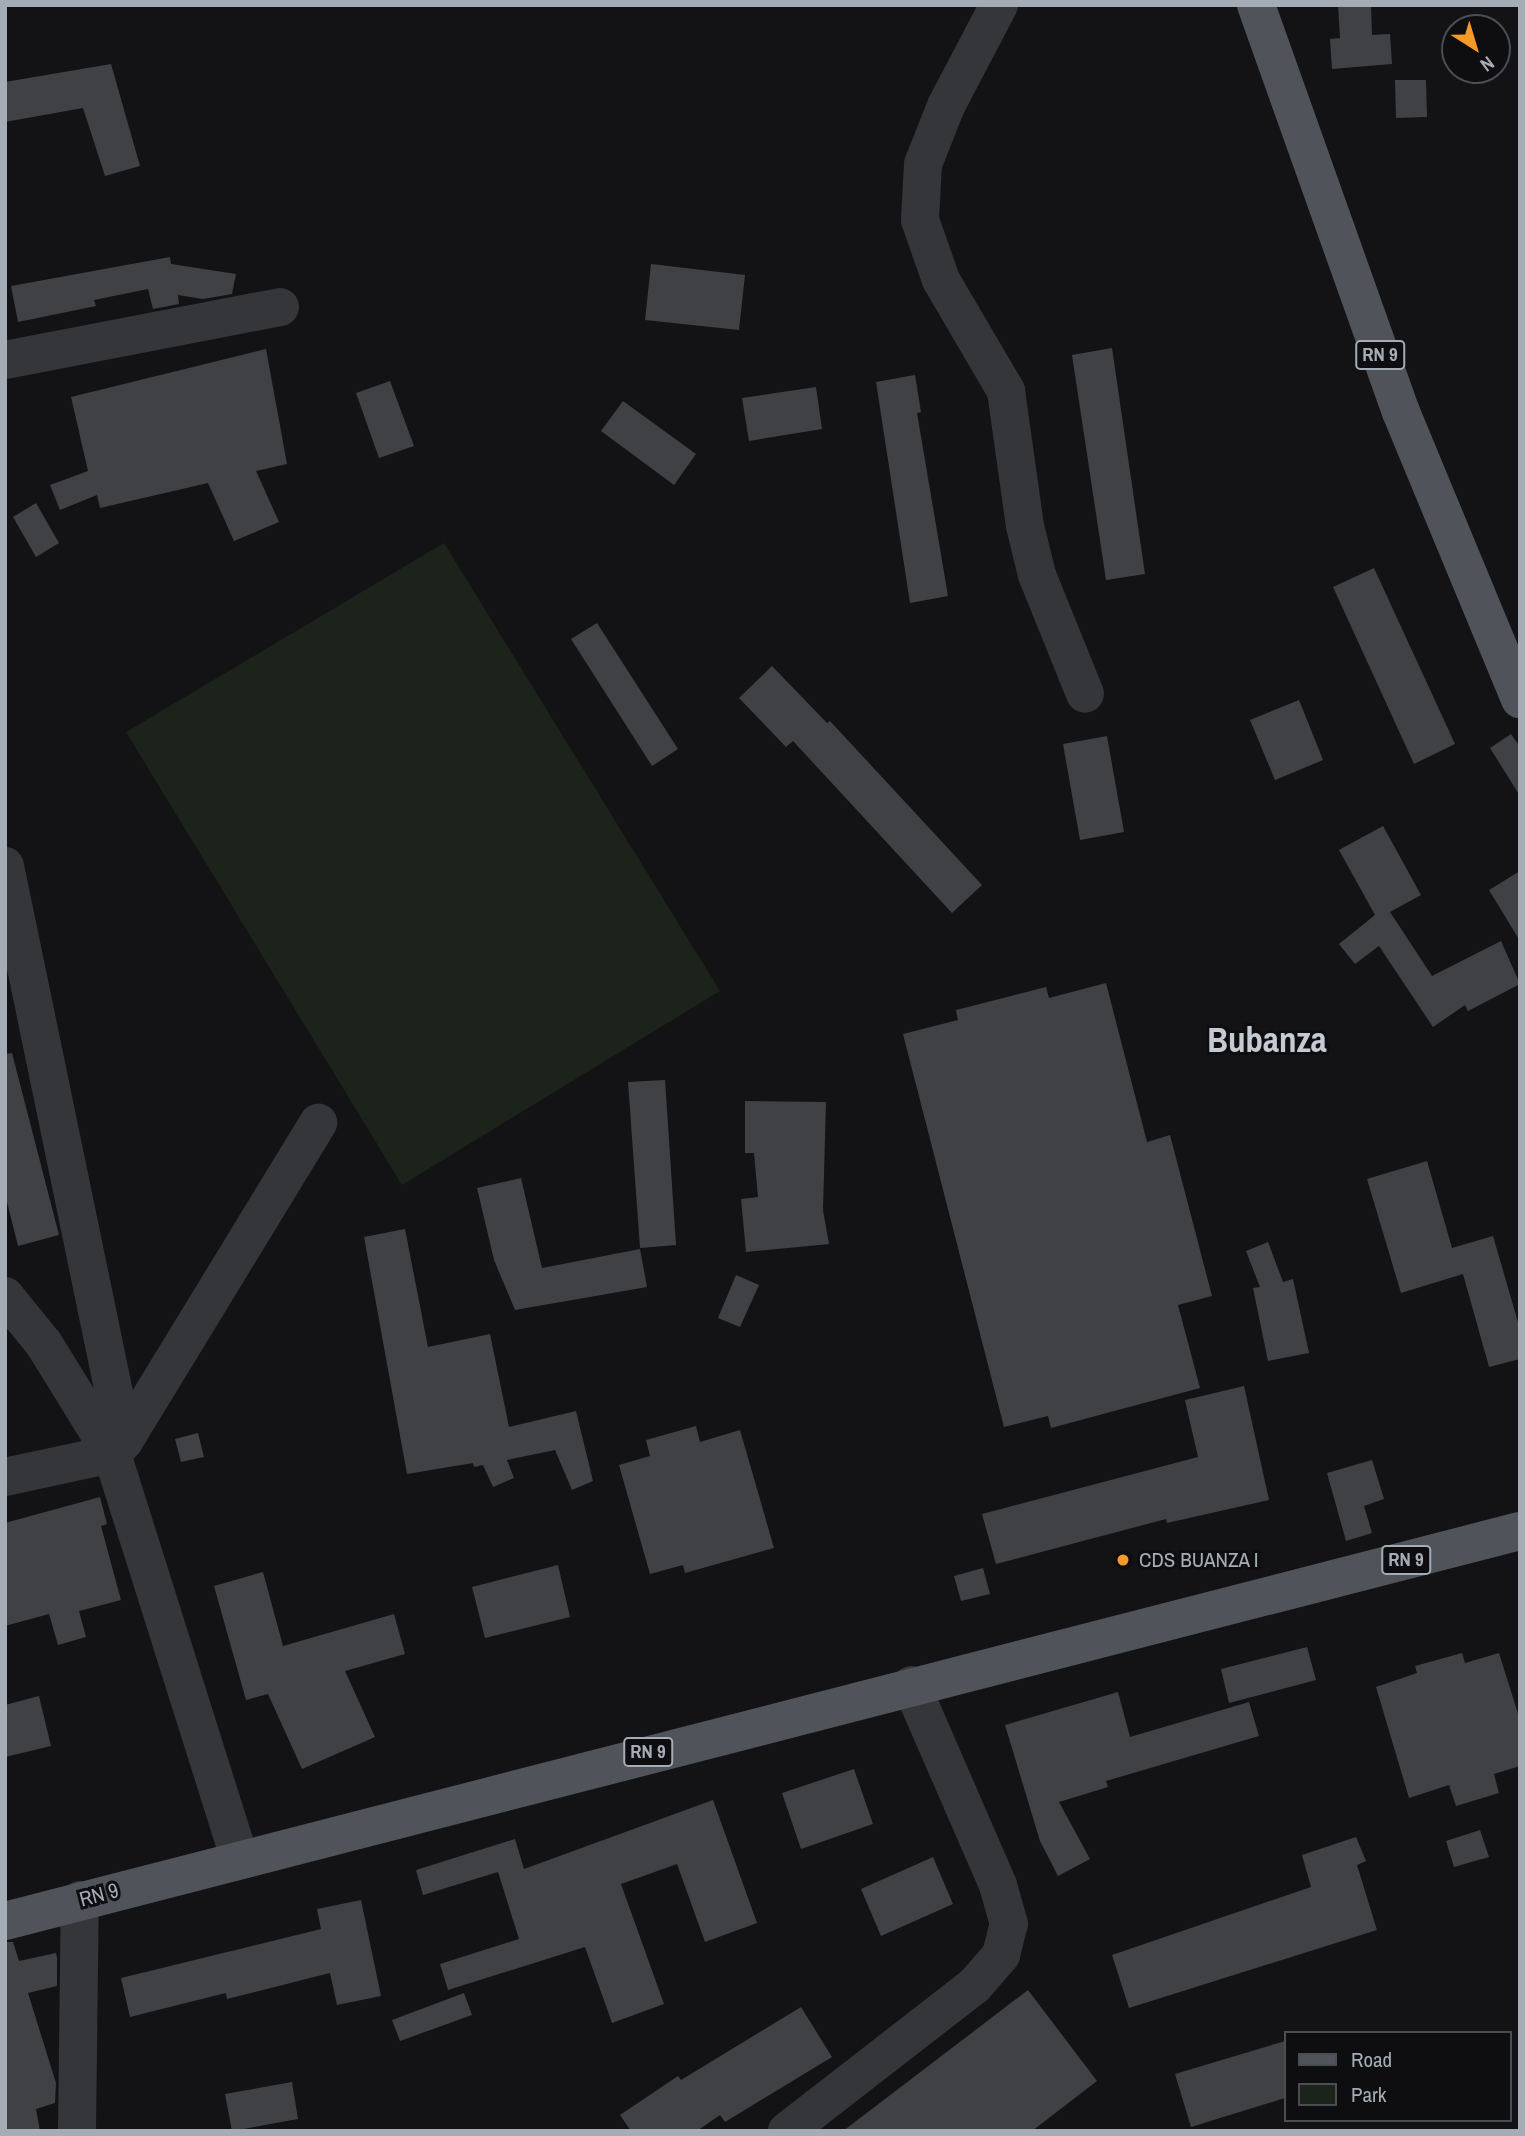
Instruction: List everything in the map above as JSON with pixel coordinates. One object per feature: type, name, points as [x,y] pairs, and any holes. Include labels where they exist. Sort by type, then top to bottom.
[{"type":"main road","name":"RN 9","points":[[1255,5],[1401,412],[1520,699]]},
{"type":"main road","name":"RN 9","points":[[5,1920],[239,1857],[1520,1531]]},
{"type":"street","points":[[999,5],[946,106],[923,164],[920,220],[941,280],[1006,391],[1025,526],[1037,575],[1085,694]]},
{"type":"street","points":[[5,360],[279,307]]},
{"type":"street","points":[[5,866],[118,1448],[239,1857]]},
{"type":"street","points":[[5,1477],[118,1448],[318,1123]]},
{"type":"street","points":[[5,1296],[44,1344],[118,1448]]},
{"type":"street","points":[[787,2131],[975,1985],[1001,1955],[1009,1924],[998,1885],[911,1685]]},
{"type":"street","points":[[77,2131],[79,1900]]},
{"type":"green space","points":[[444,543],[720,991],[402,1185],[126,732]]},
{"type":"building","points":[[1338,5],[1371,5],[1372,35],[1390,34],[1392,64],[1332,69],[1330,39],[1340,38]]},
{"type":"building","points":[[111,64],[140,166],[105,176],[83,108],[5,122],[5,82]]},
{"type":"building","points":[[1395,80],[1426,80],[1427,117],[1396,118]]},
{"type":"building","points":[[170,257],[171,264],[236,274],[232,294],[203,299],[178,295],[179,304],[153,309],[148,289],[94,300],[96,306],[18,322],[11,286]]},
{"type":"building","points":[[651,264],[745,275],[739,330],[645,320]]},
{"type":"building","points":[[1112,348],[1145,574],[1106,580],[1072,355]]},
{"type":"building","points":[[266,349],[287,464],[256,471],[279,522],[234,541],[208,483],[100,508],[97,495],[60,510],[50,485],[88,471],[71,397]]},
{"type":"building","points":[[915,375],[921,412],[917,413],[948,596],[910,603],[876,382]]},
{"type":"building","points":[[390,381],[414,446],[379,458],[356,393]]},
{"type":"building","points":[[816,387],[822,429],[749,441],[742,398]]},
{"type":"building","points":[[623,401],[696,454],[674,485],[601,431]]},
{"type":"building","points":[[36,503],[59,543],[36,557],[13,517]]},
{"type":"building","points":[[1374,568],[1455,744],[1414,764],[1333,587]]},
{"type":"building","points":[[597,623],[678,749],[652,766],[571,639]]},
{"type":"building","points":[[772,666],[827,723],[830,721],[982,885],[952,913],[793,741],[786,747],[739,698]]},
{"type":"building","points":[[1299,700],[1323,760],[1275,780],[1250,720]]},
{"type":"building","points":[[1511,734],[1520,747],[1520,796],[1490,748]]},
{"type":"building","points":[[1107,736],[1124,832],[1080,840],[1063,744]]},
{"type":"building","points":[[1383,826],[1421,895],[1390,912],[1432,976],[1501,941],[1520,984],[1468,1011],[1465,1005],[1433,1027],[1379,946],[1355,964],[1339,944],[1375,915],[1339,850]]},
{"type":"building","points":[[1520,871],[1520,941],[1489,890]]},
{"type":"building","points":[[1106,983],[1147,1142],[1170,1135],[1212,1296],[1178,1305],[1200,1388],[1051,1428],[1048,1416],[1004,1427],[903,1034],[958,1020],[956,1010],[1046,987],[1049,998]]},
{"type":"building","points":[[12,1053],[59,1235],[18,1246],[5,1194],[5,1054]]},
{"type":"building","points":[[665,1080],[676,1245],[640,1248],[628,1082]]},
{"type":"building","points":[[745,1101],[826,1102],[823,1210],[829,1244],[746,1252],[741,1199],[758,1197],[754,1153],[745,1153]]},
{"type":"building","points":[[1427,1161],[1452,1248],[1493,1236],[1520,1329],[1520,1359],[1489,1367],[1463,1274],[1401,1293],[1367,1179]]},
{"type":"building","points":[[521,1178],[542,1268],[640,1249],[647,1287],[515,1310],[494,1260],[477,1188]]},
{"type":"building","points":[[405,1229],[428,1347],[490,1334],[509,1427],[576,1411],[593,1481],[572,1490],[555,1450],[507,1460],[514,1478],[493,1487],[483,1465],[474,1467],[473,1463],[407,1474],[364,1237]]},
{"type":"building","points":[[1268,1242],[1283,1282],[1293,1279],[1309,1353],[1268,1361],[1253,1288],[1260,1287],[1246,1251]]},
{"type":"building","points":[[736,1275],[759,1285],[740,1327],[718,1318]]},
{"type":"building","points":[[1244,1386],[1269,1500],[1167,1523],[1166,1519],[996,1564],[982,1514],[1198,1457],[1185,1400]]},
{"type":"building","points":[[696,1426],[700,1442],[740,1430],[774,1548],[685,1573],[683,1565],[650,1574],[619,1465],[650,1456],[646,1440]]},
{"type":"building","points":[[198,1433],[204,1457],[181,1462],[175,1439]]},
{"type":"building","points":[[1372,1460],[1384,1499],[1364,1506],[1372,1533],[1346,1541],[1327,1473]]},
{"type":"building","points":[[100,1497],[107,1524],[101,1526],[121,1600],[79,1611],[86,1637],[58,1645],[49,1614],[5,1626],[5,1523]]},
{"type":"building","points":[[558,1565],[570,1617],[485,1638],[472,1587]]},
{"type":"building","points":[[983,1568],[990,1594],[961,1601],[954,1576]]},
{"type":"building","points":[[263,1572],[283,1646],[394,1614],[405,1654],[345,1671],[375,1737],[302,1769],[268,1694],[246,1700],[214,1586]]},
{"type":"building","points":[[1307,1647],[1316,1680],[1229,1703],[1221,1669]]},
{"type":"building","points":[[1462,1653],[1465,1663],[1499,1653],[1520,1720],[1520,1766],[1494,1774],[1499,1793],[1456,1806],[1449,1785],[1409,1798],[1376,1687],[1417,1673],[1415,1666]]},
{"type":"building","points":[[1118,1692],[1130,1737],[1249,1702],[1259,1736],[1106,1781],[1108,1787],[1059,1802],[1090,1859],[1058,1876],[1040,1841],[1005,1725]]},
{"type":"building","points":[[39,1696],[51,1746],[5,1757],[5,1705]]},
{"type":"building","points":[[854,1769],[873,1824],[801,1849],[782,1793]]},
{"type":"building","points":[[713,1800],[757,1923],[705,1942],[677,1864],[621,1884],[664,2004],[612,2023],[585,1947],[448,1990],[440,1964],[519,1939],[498,1872],[423,1895],[416,1870],[515,1839],[524,1869]]},
{"type":"building","points":[[1480,1830],[1489,1857],[1454,1867],[1446,1841]]},
{"type":"building","points":[[1356,1837],[1366,1861],[1357,1865],[1377,1930],[1129,2008],[1112,1955],[1311,1887],[1302,1855]]},
{"type":"building","points":[[933,1857],[953,1904],[881,1936],[861,1889]]},
{"type":"building","points":[[361,1900],[381,1996],[337,2005],[330,1973],[227,1999],[226,1993],[130,2017],[121,1978],[321,1929],[317,1909]]},
{"type":"building","points":[[5,1942],[13,1942],[19,1961],[56,1953],[57,1958],[57,1986],[28,1993],[56,2083],[55,2103],[36,2109],[40,2131],[5,2131]]},
{"type":"building","points":[[1028,1990],[1097,2081],[1032,2131],[843,2131]]},
{"type":"building","points":[[464,1993],[472,2015],[400,2041],[392,2020]]},
{"type":"building","points":[[801,2007],[832,2057],[725,2122],[720,2115],[697,2131],[631,2131],[620,2115],[678,2076],[681,2080]]},
{"type":"building","points":[[1284,2041],[1284,2098],[1191,2127],[1175,2074]]},
{"type":"building","points":[[292,2082],[298,2119],[232,2131],[225,2094]]},
{"type":"place","name":"CDS BUANZA I","points":[[1123,1560]]},
{"type":"district","name":"Bubanza","points":[[1267,1040]]}]
